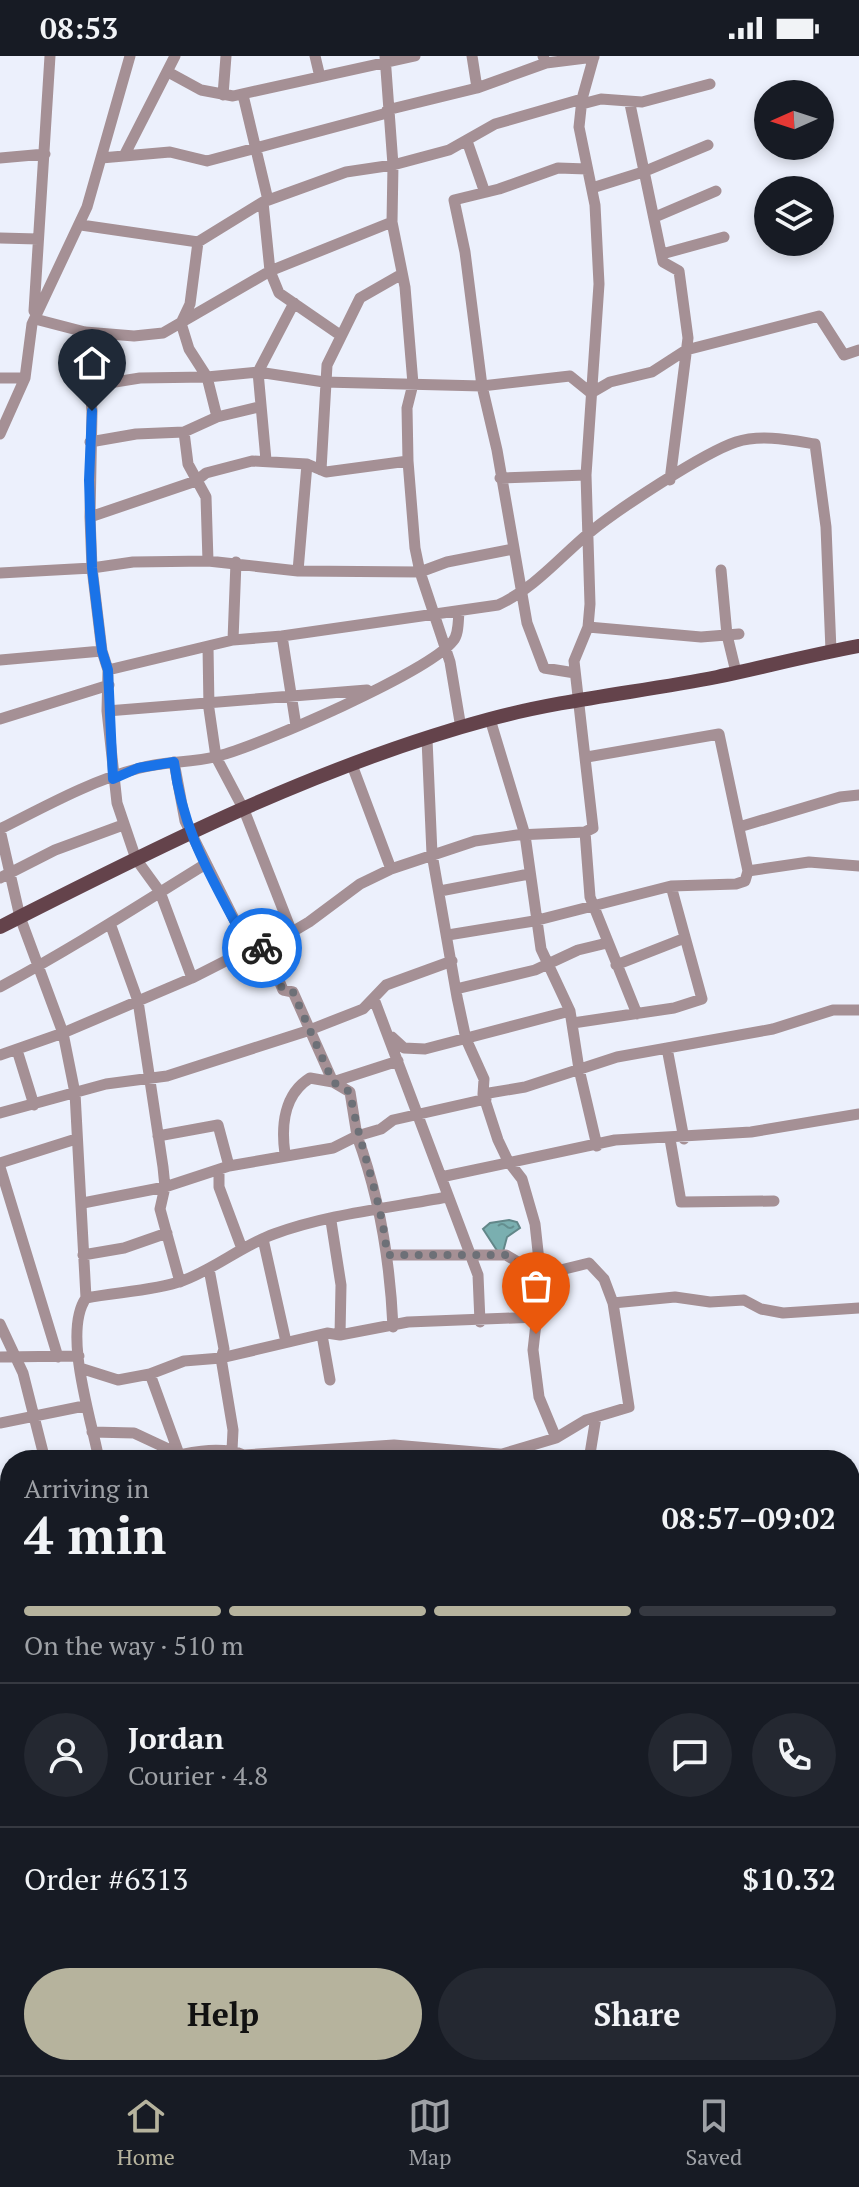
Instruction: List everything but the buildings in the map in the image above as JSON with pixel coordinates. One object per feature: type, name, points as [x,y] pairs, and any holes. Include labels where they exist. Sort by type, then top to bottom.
[{"type":"main road","points":[[0,927],[136,859],[244,810],[352,765],[427,739],[490,719],[577,700],[736,672],[859,646]]},
{"type":"street","points":[[0,434],[25,378],[38,292],[38,239],[50,56]]},
{"type":"street","points":[[33,322],[81,225],[130,56]]},
{"type":"street","points":[[125,154],[175,56]]},
{"type":"street","points":[[223,95],[226,56]]},
{"type":"street","points":[[315,56],[320,77]]},
{"type":"street","points":[[168,72],[189,85],[223,95],[243,95],[386,59],[415,56]]},
{"type":"street","points":[[472,56],[477,88]]},
{"type":"street","points":[[0,1055],[63,1033],[192,978],[249,949],[265,948],[309,922],[360,884],[391,869],[475,841],[585,832],[594,824],[574,661],[588,627],[586,475],[599,284],[592,188],[579,127],[594,56],[544,60],[477,88],[207,161],[170,152],[101,158]]},
{"type":"street","points":[[386,59],[387,112],[393,165],[392,222],[402,274],[413,384],[407,408],[408,461],[420,572],[446,649],[461,728]]},
{"type":"street","points":[[81,225],[198,242],[265,201],[346,172],[393,165],[449,150],[495,124],[582,102],[601,99],[630,104],[679,95],[710,84]]},
{"type":"street","points":[[243,95],[265,201],[270,271],[279,293],[340,335]]},
{"type":"street","points":[[630,104],[663,262],[679,271],[686,350],[670,480]]},
{"type":"street","points":[[467,141],[484,190]]},
{"type":"street","points":[[592,188],[643,172],[708,145]]},
{"type":"street","points":[[0,158],[45,154]]},
{"type":"street","points":[[575,673],[544,668],[527,623],[482,386],[465,252],[454,200],[484,190],[499,189],[558,168],[587,169]]},
{"type":"street","points":[[655,217],[716,191]]},
{"type":"street","points":[[33,322],[85,332],[163,333],[270,271],[392,222]]},
{"type":"street","points":[[662,254],[724,237]]},
{"type":"street","points":[[0,238],[38,239]]},
{"type":"street","points":[[198,242],[190,304],[181,323],[189,349],[207,377],[217,417]]},
{"type":"street","points":[[321,470],[327,409],[324,382],[327,365],[360,298],[402,274]]},
{"type":"street","points":[[266,460],[258,372],[294,303]]},
{"type":"street","points":[[591,393],[610,382],[652,372],[686,350],[819,316],[844,355],[859,350]]},
{"type":"street","points":[[85,332],[90,386],[92,568],[102,651],[108,670],[107,711],[113,779],[123,825],[136,859],[160,892],[192,978]]},
{"type":"street","points":[[90,386],[140,378],[207,377],[258,372],[324,382],[482,386],[570,376],[591,393]]},
{"type":"street","points":[[0,378],[25,378]]},
{"type":"street","points":[[90,442],[136,434],[184,432],[217,417],[259,407]]},
{"type":"street","points":[[184,432],[188,464],[206,497],[208,561]]},
{"type":"street","points":[[108,670],[233,640],[486,609],[522,593],[588,533],[670,480],[737,442],[775,438],[815,444],[826,527],[831,651]]},
{"type":"street","points":[[90,517],[196,481],[206,473],[266,460],[307,464],[321,470],[408,461]]},
{"type":"street","points":[[298,571],[307,464]]},
{"type":"street","points":[[500,478],[586,475]]},
{"type":"street","points":[[0,573],[92,568],[133,562],[208,561],[298,571],[420,572],[513,549]]},
{"type":"street","points":[[233,640],[236,562]]},
{"type":"street","points":[[721,570],[733,634],[736,672]]},
{"type":"street","points":[[96,1450],[84,1406],[80,1362],[79,1308],[86,1298],[75,1093],[63,1033],[6,875],[0,830],[138,768],[216,757],[258,744],[375,689],[446,649],[456,638],[459,612]]},
{"type":"street","points":[[588,627],[701,637],[733,634]]},
{"type":"street","points":[[282,636],[296,726]]},
{"type":"street","points":[[208,646],[216,757],[244,810],[291,930]]},
{"type":"street","points":[[0,660],[102,651]]},
{"type":"street","points":[[0,719],[109,685]]},
{"type":"street","points":[[107,711],[210,700],[375,689]]},
{"type":"street","points":[[490,719],[525,835],[541,949],[570,1011],[579,1069],[597,1146]]},
{"type":"street","points":[[448,935],[537,920],[671,886],[745,881],[748,871],[719,734],[587,757]]},
{"type":"street","points":[[427,739],[432,854],[466,1039],[484,1079],[484,1096],[508,1161],[522,1179],[535,1224],[540,1275],[539,1317],[533,1350],[539,1397],[556,1438]]},
{"type":"street","points":[[174,762],[178,797],[190,834],[249,949]]},
{"type":"street","points":[[352,765],[391,869]]},
{"type":"street","points":[[739,827],[859,795]]},
{"type":"street","points":[[6,875],[123,825]]},
{"type":"street","points":[[585,832],[587,884],[607,943],[637,1014]]},
{"type":"street","points":[[748,871],[809,862],[859,866]]},
{"type":"street","points":[[0,987],[111,926],[126,910],[204,865]]},
{"type":"street","points":[[440,891],[529,874]]},
{"type":"street","points":[[573,1023],[637,1014],[702,999],[671,886]]},
{"type":"street","points":[[111,926],[138,1001],[165,1187],[160,1209],[180,1282]]},
{"type":"street","points":[[616,965],[685,938]]},
{"type":"street","points":[[456,989],[550,965],[578,950],[607,943]]},
{"type":"street","points":[[265,948],[283,990],[293,992],[307,1031],[333,1082]]},
{"type":"street","points":[[0,1113],[106,1084],[149,1081],[307,1031],[352,1015],[374,999],[386,985],[452,961]]},
{"type":"street","points":[[374,999],[478,1275],[480,1322]]},
{"type":"street","points":[[83,1203],[165,1187],[224,1168],[285,1154],[333,1148],[418,1114],[525,1087],[617,1057],[773,1029],[833,1010],[859,1010]]},
{"type":"street","points":[[388,1033],[404,1048],[425,1049],[570,1011]]},
{"type":"street","points":[[667,1048],[684,1139]]},
{"type":"street","points":[[17,1050],[34,1105]]},
{"type":"street","points":[[333,1082],[398,1061]]},
{"type":"street","points":[[285,1154],[281,1127],[297,1086],[310,1078],[333,1082],[350,1092],[357,1136],[378,1208],[387,1255],[393,1327]]},
{"type":"street","points":[[441,1177],[615,1140],[684,1139],[751,1132],[859,1114]]},
{"type":"street","points":[[158,1136],[218,1125],[224,1168],[219,1187],[241,1246]]},
{"type":"street","points":[[58,1357],[0,1165],[76,1139]]},
{"type":"street","points":[[670,1139],[681,1202],[774,1201]]},
{"type":"street","points":[[86,1298],[180,1282],[209,1269],[241,1246],[378,1208],[447,1197]]},
{"type":"street","points":[[0,1204],[13,1203]]},
{"type":"street","points":[[331,1221],[341,1285],[340,1335]]},
{"type":"street","points":[[83,1255],[124,1248],[167,1233]]},
{"type":"street","points":[[263,1239],[286,1342]]},
{"type":"street","points":[[387,1255],[506,1255],[540,1275],[589,1263],[604,1279],[613,1303],[629,1407],[596,1417],[556,1438],[513,1450]]},
{"type":"street","points":[[209,1269],[224,1349],[221,1358],[233,1430],[232,1450]]},
{"type":"street","points":[[613,1303],[675,1297],[710,1302],[744,1300],[761,1309],[783,1313],[859,1308]]},
{"type":"street","points":[[0,1357],[58,1357],[80,1362],[118,1380],[150,1374],[184,1361],[221,1358],[322,1335],[393,1327],[408,1322],[480,1322],[539,1317]]},
{"type":"street","points":[[0,1324],[23,1373],[37,1417],[43,1450]]},
{"type":"street","points":[[322,1335],[330,1380]]},
{"type":"street","points":[[150,1374],[178,1450]]},
{"type":"street","points":[[0,1423],[84,1406]]},
{"type":"street","points":[[591,1450],[596,1417]]},
{"type":"street","points":[[92,1432],[134,1433],[170,1450]]},
{"type":"street","points":[[319,1450],[394,1445],[452,1450]]},
{"type":"water","points":[[517,1222],[520,1228],[507,1237],[503,1252],[498,1252],[483,1229],[490,1223]]},
{"type":"way so far","points":[[262,948],[267,951],[283,990],[293,992],[307,1031],[333,1082],[350,1092],[357,1136],[373,1183],[387,1255],[506,1255],[540,1275],[536,1334]]},
{"type":"route","points":[[92,411],[89,480],[92,568],[102,651],[108,670],[107,711],[113,779],[138,768],[174,762],[178,797],[204,865],[249,949],[262,948]]}]
